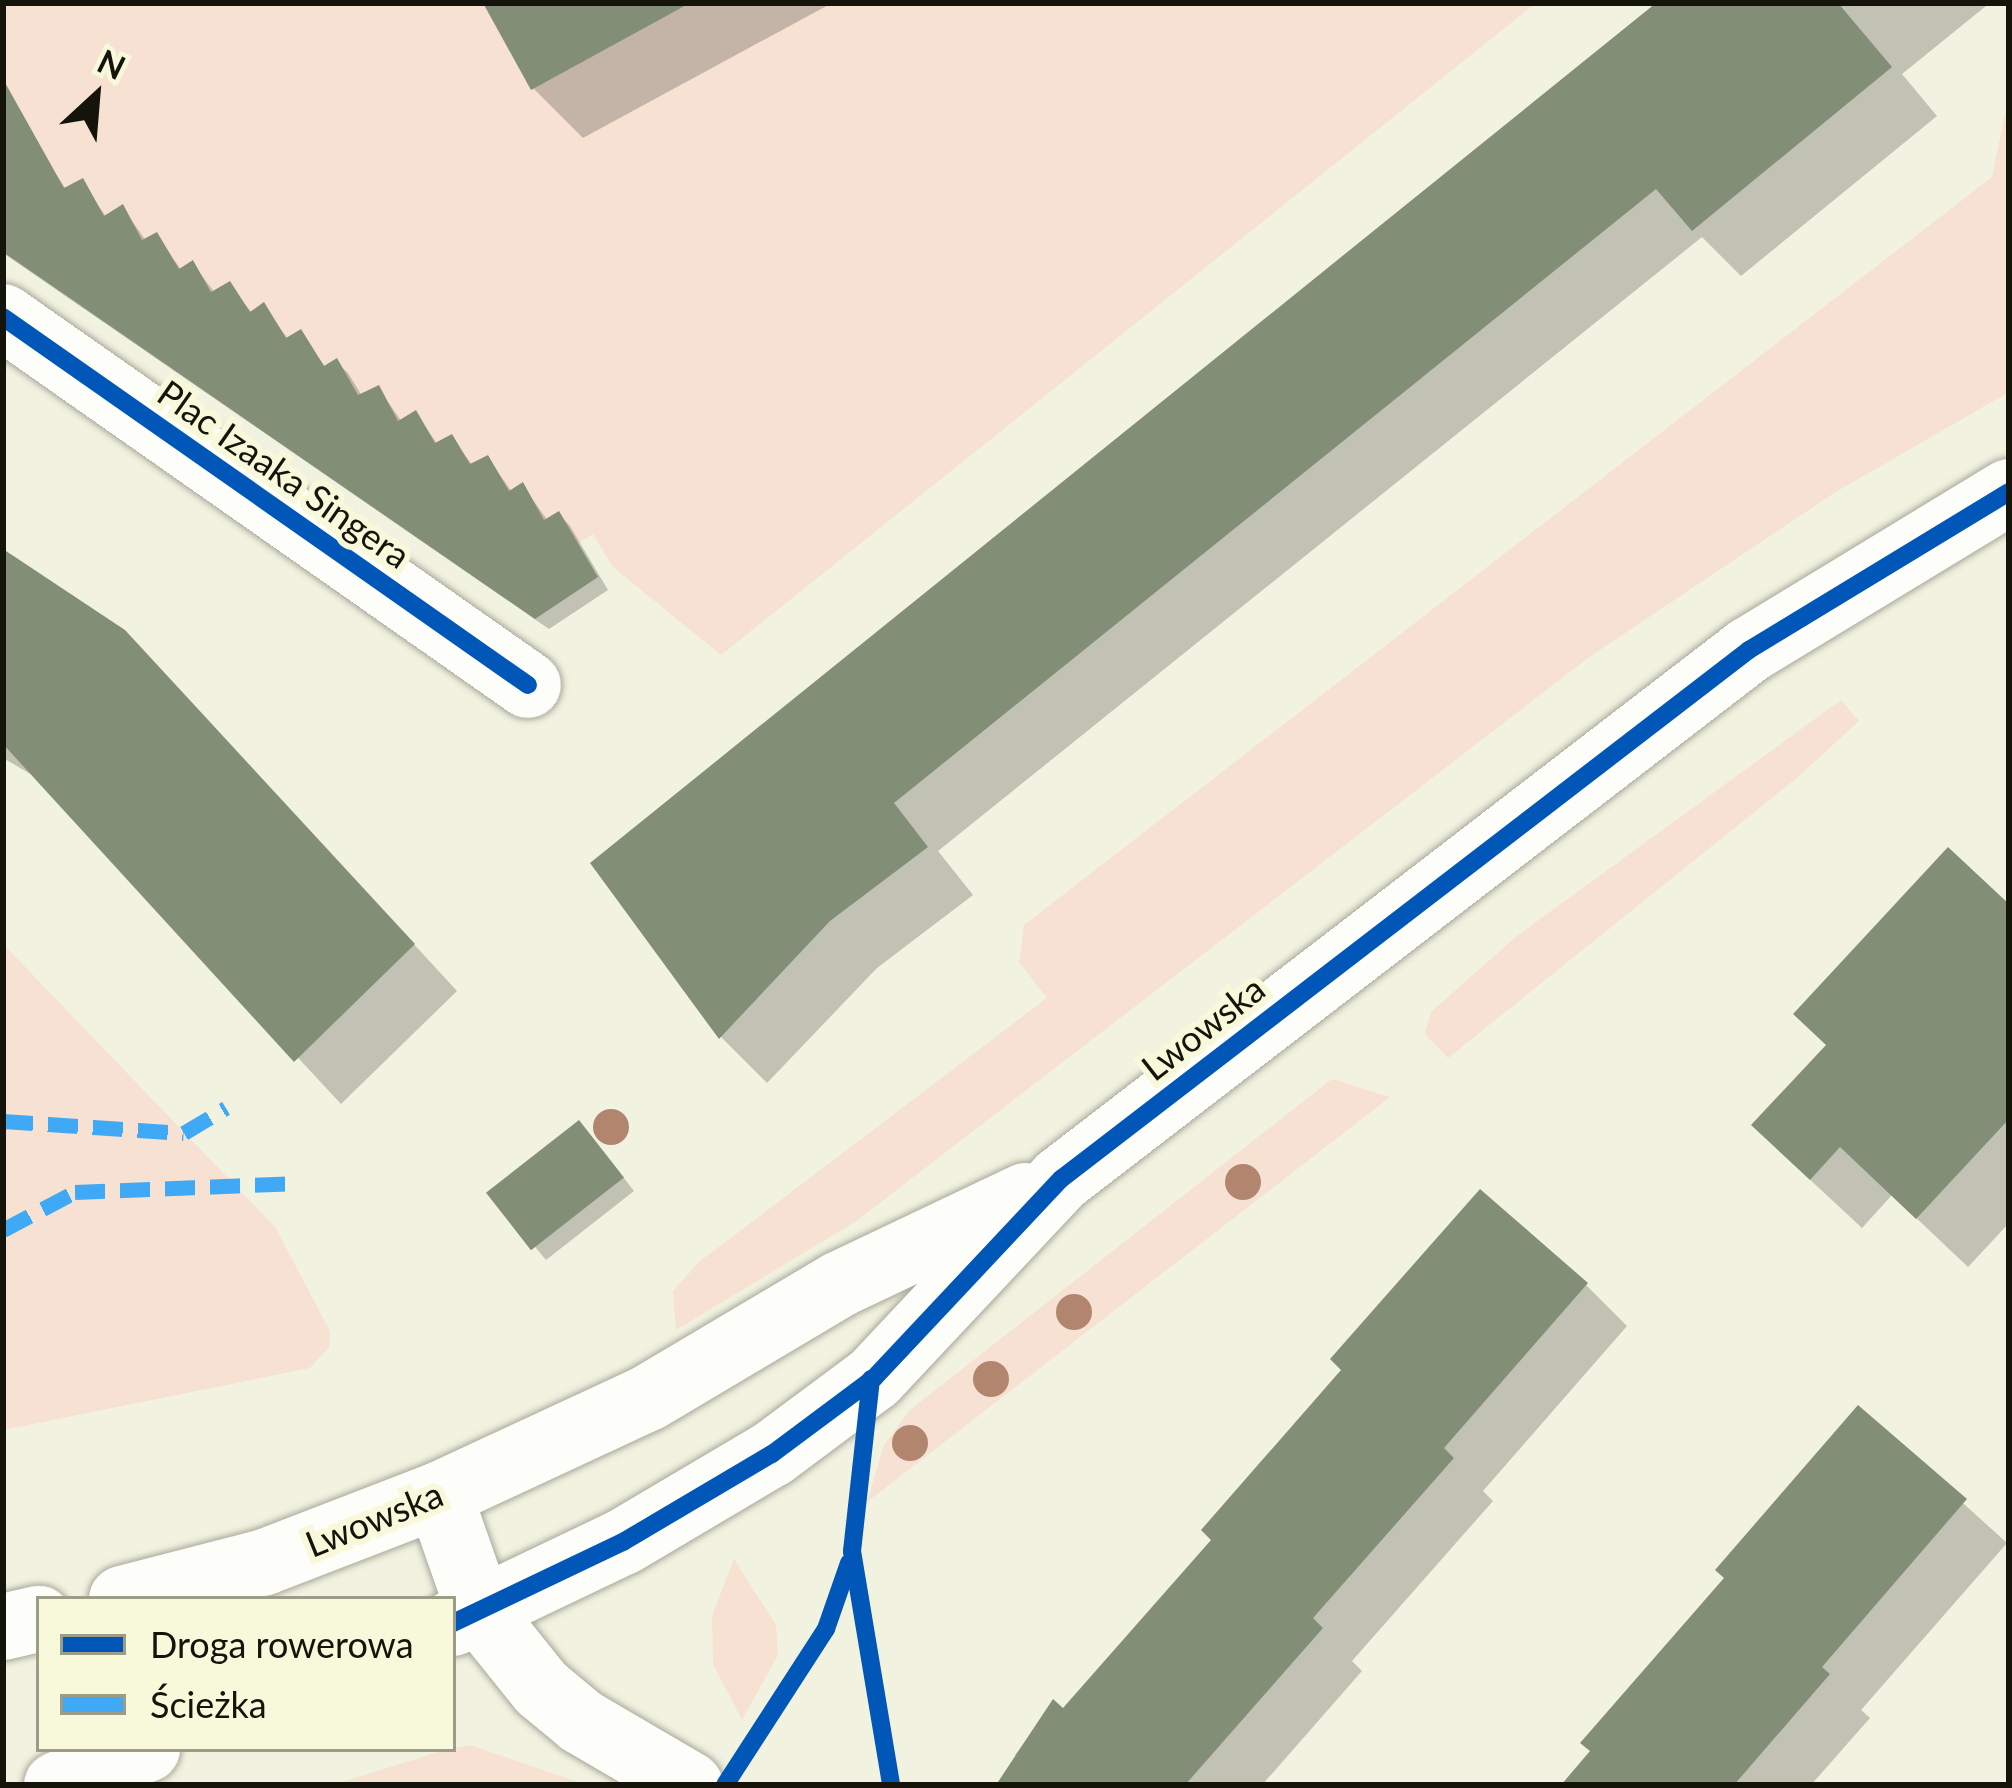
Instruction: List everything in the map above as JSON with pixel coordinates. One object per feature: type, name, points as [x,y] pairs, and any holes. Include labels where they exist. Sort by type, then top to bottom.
[{"type":"street","name":"Plac Izaaka Singera","points":[[3,317],[528,685]]},
{"type":"street","name":"Lwowska","points":[[466,1617],[694,1504],[772,1454],[874,1378],[1061,1179],[1749,650],[2009,492]]},
{"type":"street","name":"Lwowska","points":[[134,1596],[266,1562],[439,1495],[648,1397],[840,1284],[1061,1179]]},
{"type":"street","points":[[439,1495],[466,1617],[582,1723],[690,1785]]},
{"type":"street","points":[[3,1627],[36,1620]]},
{"type":"street","points":[[56,1785],[139,1752]]},
{"type":"shaded area","points":[[3,3],[1536,3],[721,655],[613,567],[593,534],[578,543],[559,511],[544,520],[524,482],[509,491],[488,455],[470,464],[452,434],[435,443],[416,410],[398,421],[379,385],[358,395],[337,358],[324,366],[301,329],[286,338],[264,303],[250,312],[230,281],[211,291],[194,260],[179,269],[157,233],[142,240],[124,205],[104,216],[3,137]]},
{"type":"shaded area","points":[[2009,95],[2009,392],[1834,493],[1588,658],[855,1222],[676,1330],[673,1291],[699,1262],[1047,998],[1019,962],[1024,925],[1992,177]]},
{"type":"shaded area","points":[[1841,700],[1859,721],[1798,777],[1448,1058],[1425,1034],[1431,1012],[1518,935]]},
{"type":"shaded area","points":[[3,944],[275,1227],[330,1331],[329,1347],[310,1368],[3,1430]]},
{"type":"shaded area","points":[[1332,1079],[1390,1097],[867,1502],[884,1445],[910,1410]]},
{"type":"shaded area","points":[[734,1559],[776,1625],[778,1655],[742,1720],[713,1664],[712,1616]]},
{"type":"shaded area","points":[[470,1745],[587,1785],[333,1785],[438,1752],[456,1752],[456,1748]]},
{"type":"building","points":[[483,3],[690,3],[531,90]]},
{"type":"building","points":[[1656,3],[1838,3],[1892,67],[1692,231],[1656,189],[894,803],[928,847],[830,921],[719,1039],[590,863]]},
{"type":"building","points":[[3,79],[64,188],[83,178],[104,216],[123,204],[142,240],[157,232],[179,269],[193,260],[211,292],[230,281],[250,312],[264,302],[286,338],[301,329],[324,366],[337,358],[358,395],[379,385],[398,421],[416,410],[435,443],[452,434],[470,464],[488,455],[509,491],[523,482],[544,520],[559,511],[598,577],[535,619],[3,252]]},
{"type":"building","points":[[3,549],[125,630],[415,944],[294,1062],[3,744]]},
{"type":"building","points":[[1948,847],[2009,904],[2009,1119],[1916,1219],[1840,1147],[1810,1180],[1751,1125],[1826,1045],[1793,1014]]},
{"type":"building","points":[[579,1120],[624,1178],[531,1250],[486,1193]]},
{"type":"building","points":[[1480,1189],[1588,1283],[1444,1448],[1454,1458],[1313,1618],[1323,1628],[1185,1785],[996,1785],[1053,1699],[1063,1708],[1211,1540],[1201,1530],[1341,1370],[1330,1359]]},
{"type":"building","points":[[1858,1405],[1967,1499],[1822,1667],[1830,1674],[1734,1785],[1561,1785],[1590,1751],[1580,1743],[1724,1578],[1715,1570]]},
{"type":"marked path","points":[[3,1121],[184,1133],[226,1108]]},
{"type":"marked path","points":[[3,1230],[75,1192],[295,1183]]},
{"type":"cycle path","points":[[3,317],[528,685]]},
{"type":"cycle path","points":[[456,1622],[623,1542],[772,1454],[874,1378],[1061,1179],[1749,650],[2009,492]]},
{"type":"cycle path","points":[[871,1379],[852,1551],[891,1785]]},
{"type":"cycle path","points":[[725,1785],[826,1629],[849,1563]]}]
